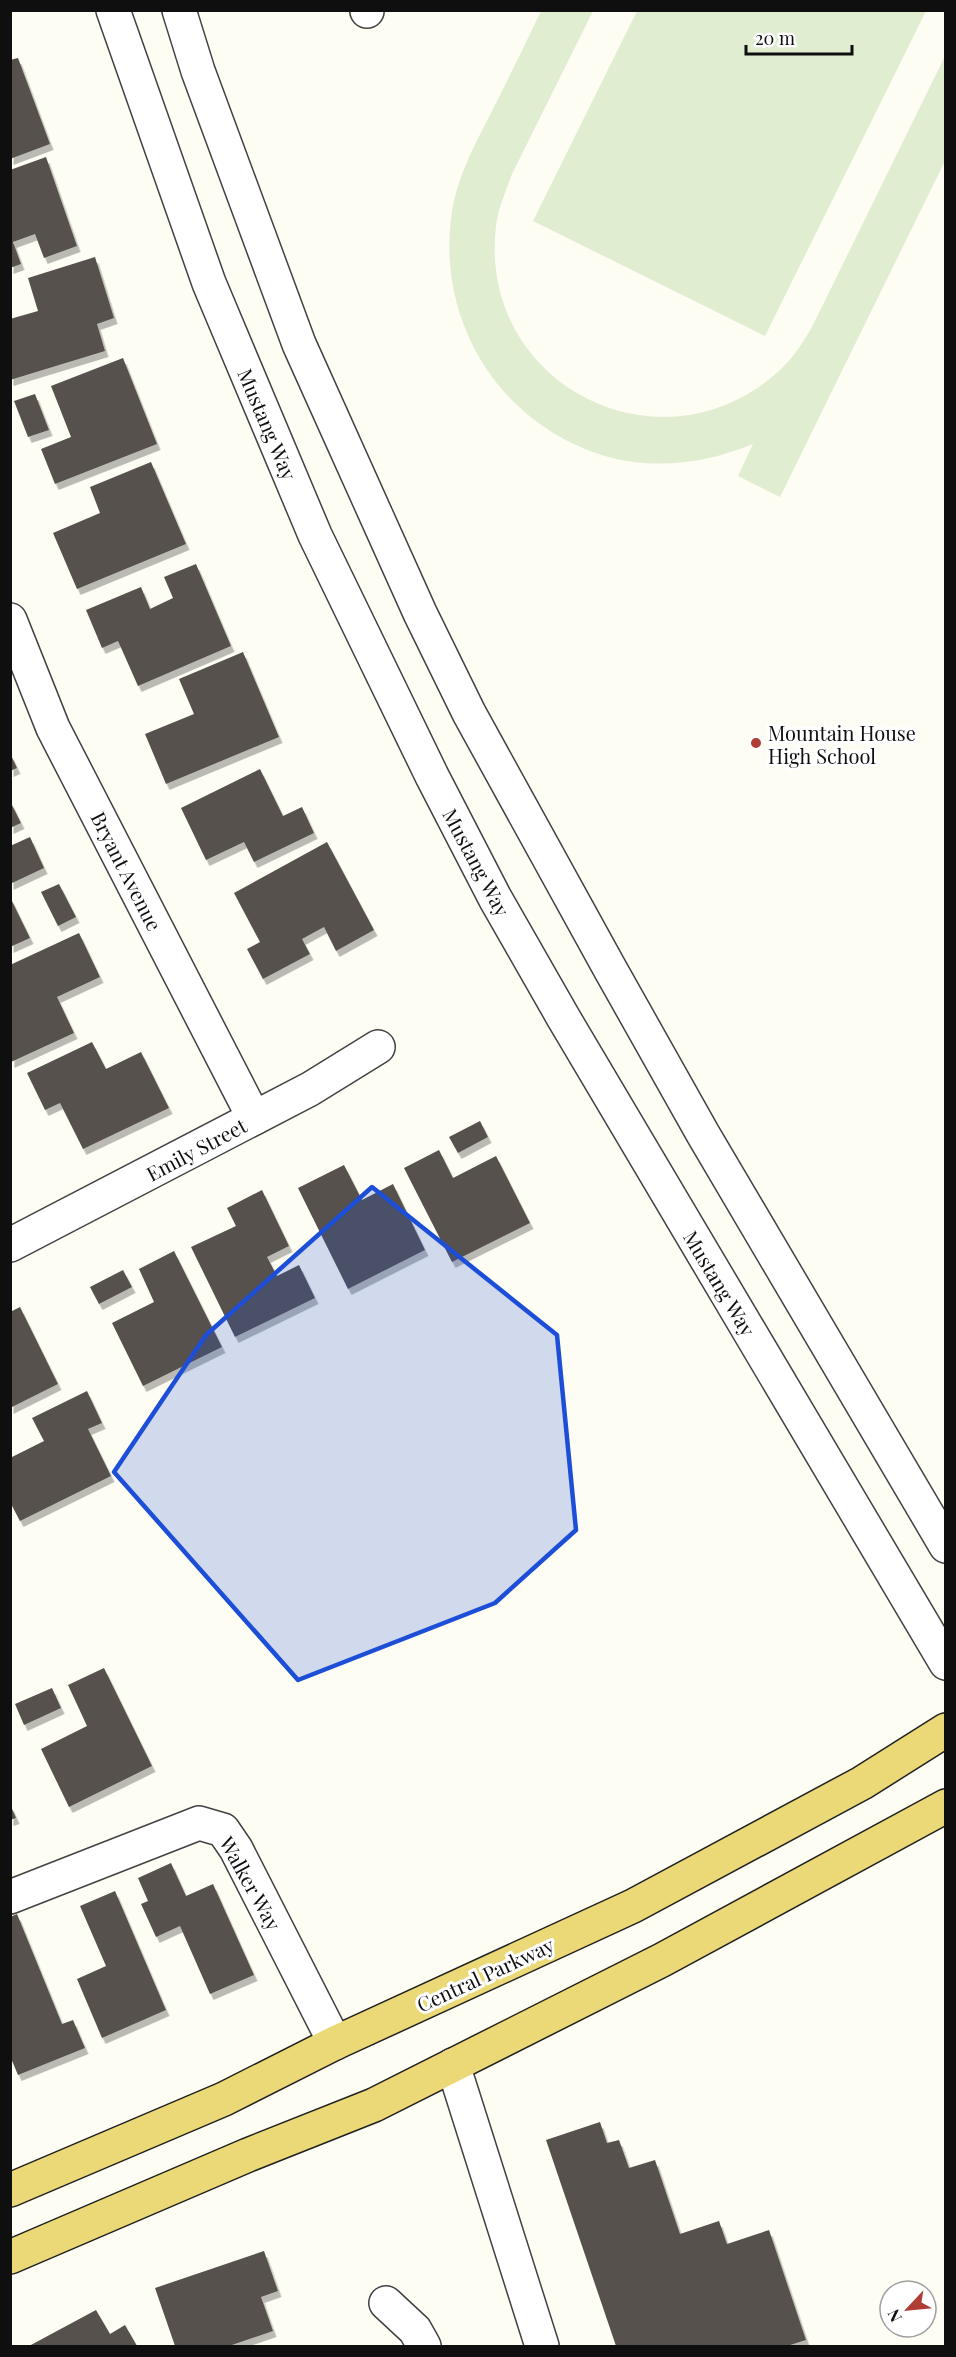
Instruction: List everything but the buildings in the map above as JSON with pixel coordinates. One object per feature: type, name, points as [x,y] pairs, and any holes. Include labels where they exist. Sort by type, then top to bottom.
[{"type":"main road","name":"Central Parkway","points":[[10,2190],[224,2099],[335,2043],[633,1906],[862,1783],[945,1730]]},
{"type":"main road","points":[[10,2257],[375,2105],[662,1960],[945,1806]]},
{"type":"street","name":"Mustang Way","points":[[113,10],[213,294],[315,535],[432,776],[495,898],[557,1007],[945,1663]]},
{"type":"street","points":[[179,10],[198,71],[299,344],[420,613],[470,713],[609,967],[697,1123],[945,1546]]},
{"type":"street","name":"Bryant Avenue","points":[[10,620],[53,728],[254,1118]]},
{"type":"street","name":"Emily Street","points":[[10,1245],[310,1089],[378,1047]]},
{"type":"street","name":"Walker Way","points":[[10,1897],[199,1823],[223,1830],[236,1849],[335,2043]]},
{"type":"street","points":[[453,2065],[542,2346]]},
{"type":"street","points":[[386,2303],[414,2330],[424,2346]]},
{"type":"highlighted area","points":[[372,1187],[557,1335],[576,1530],[495,1603],[298,1680],[114,1472],[206,1335]]},
{"type":"green space","points":[[541,11],[593,11],[512,174],[502,200],[496,226],[498,283],[516,331],[547,371],[588,399],[634,414],[684,416],[734,401],[781,369],[790,359],[813,325],[945,56],[945,161],[780,497],[738,476],[753,444],[709,458],[664,464],[627,461],[585,449],[552,433],[524,411],[499,386],[479,357],[464,325],[454,291],[450,256],[453,205],[472,151]]},
{"type":"green space","points":[[637,11],[926,11],[765,336],[533,221]]},
{"type":"place","name":"Mountain House High School","points":[[756,743]]}]
